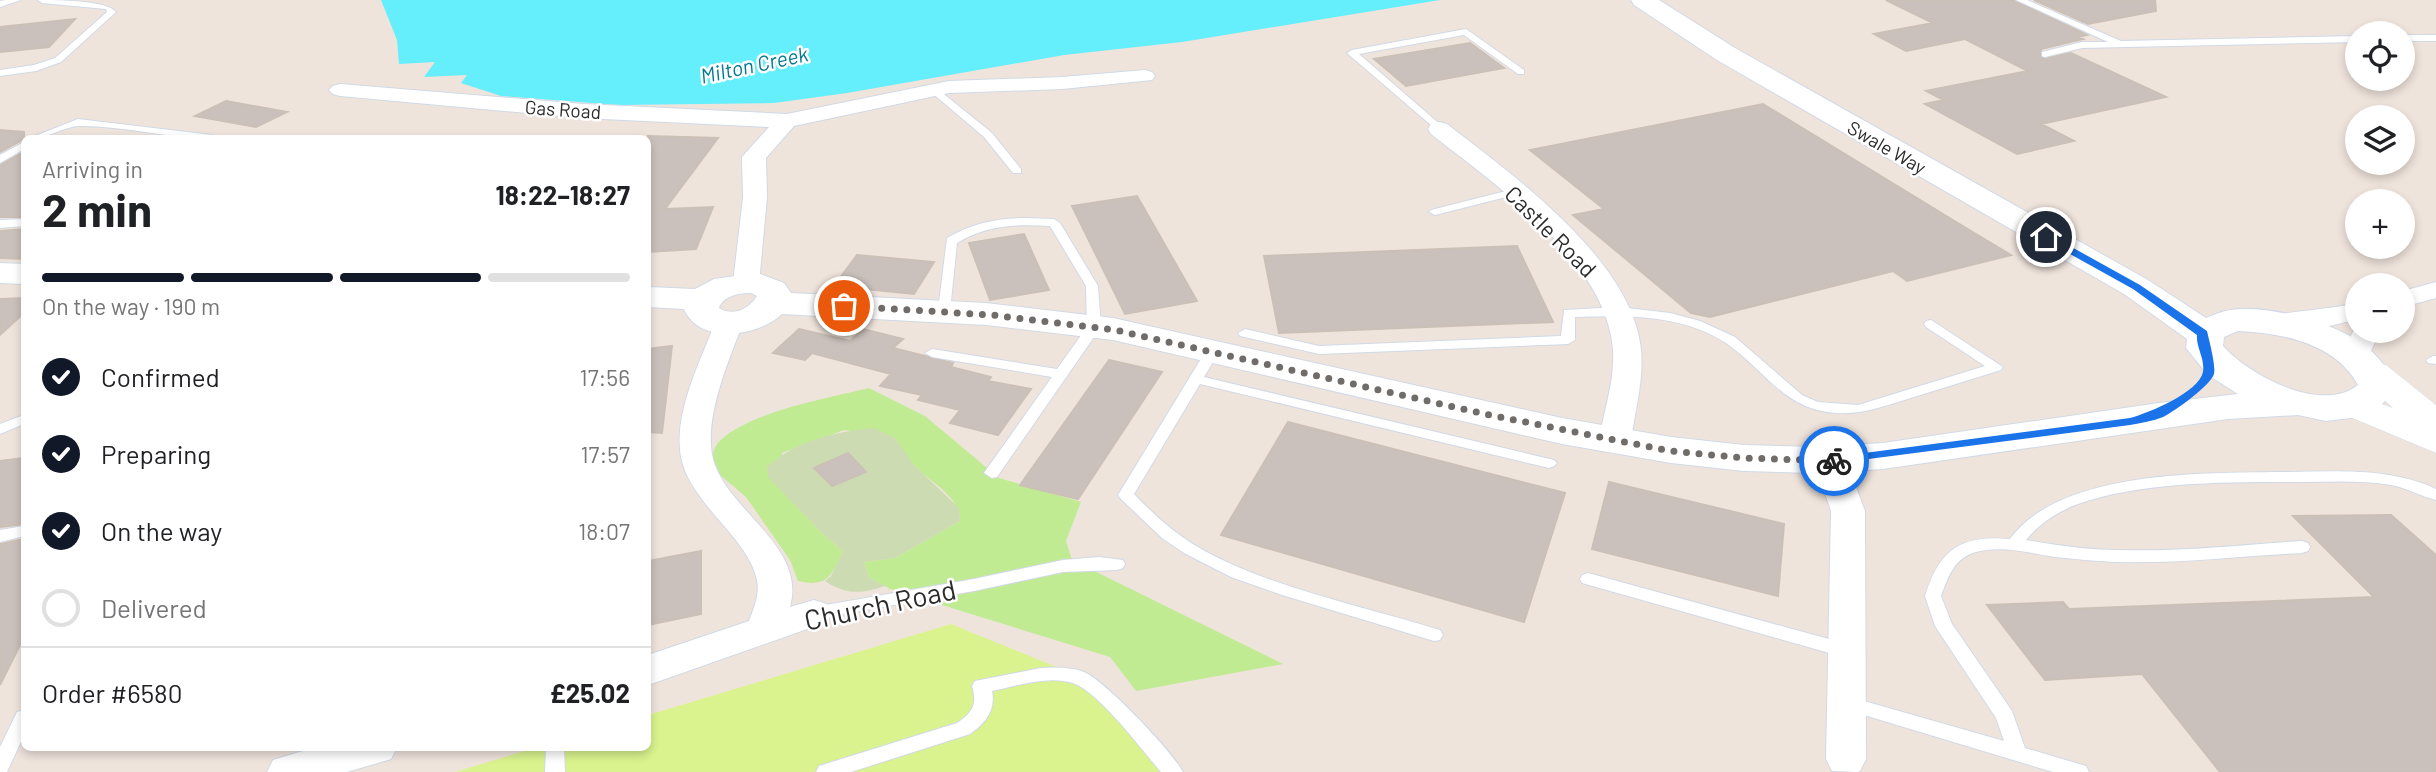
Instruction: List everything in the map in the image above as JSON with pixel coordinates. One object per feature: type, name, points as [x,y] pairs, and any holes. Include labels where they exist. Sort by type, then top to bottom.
[{"type":"main road","name":"Swale Way","points":[[1643,0],[1726,54],[2136,287],[2215,337],[2224,371],[2245,384],[2298,403]]},
{"type":"main road","points":[[0,273],[21,274]]},
{"type":"main road","points":[[651,298],[716,311],[758,315],[759,293],[1094,327],[1203,365],[1670,451],[1744,458],[1830,461],[2045,435],[2130,422],[2159,414],[2250,404],[2298,403],[2340,408],[2356,406],[2373,399],[2379,388],[2365,353],[2277,323],[2215,337],[2208,375],[2200,385],[2159,414]]},
{"type":"street","name":"Gas Road","points":[[340,90],[570,110],[787,121],[935,90],[1145,76]]},
{"type":"street","points":[[759,293],[754,157],[787,121]]},
{"type":"street","name":"Castle Road","points":[[1439,129],[1514,191],[1592,267],[1619,311],[1627,349],[1615,440]]},
{"type":"street","points":[[2415,296],[2436,290]]},
{"type":"street","points":[[716,311],[715,362],[694,436],[697,461],[709,485],[771,566],[776,594],[764,632]]},
{"type":"street","points":[[2277,323],[2345,314]]},
{"type":"street","points":[[2365,353],[2436,424]]},
{"type":"street","points":[[2356,406],[2436,441]]},
{"type":"street","points":[[1830,461],[1848,511],[1846,759]]},
{"type":"street","name":"Church Road","points":[[651,669],[814,613]]},
{"type":"street","points":[[287,772],[363,751]]},
{"type":"lane","points":[[0,4],[17,0]]},
{"type":"lane","points":[[0,73],[36,68],[58,60],[112,12],[109,6],[42,0]]},
{"type":"lane","points":[[2020,0],[2121,44]]},
{"type":"lane","points":[[1439,129],[1352,53],[1466,33],[1521,72]]},
{"type":"lane","points":[[2415,38],[2436,38]]},
{"type":"lane","points":[[2045,54],[2082,45],[2345,39]]},
{"type":"lane","points":[[935,90],[988,135],[1017,171]]},
{"type":"lane","points":[[43,135],[78,122],[187,135]]},
{"type":"lane","points":[[0,160],[21,147]]},
{"type":"lane","points":[[1435,212],[1514,191]]},
{"type":"lane","points":[[944,311],[951,241],[966,230],[997,222],[1054,223],[1092,286],[1094,327],[992,472]]},
{"type":"lane","points":[[0,224],[21,223]]},
{"type":"lane","points":[[1245,332],[1319,350],[1568,340],[1569,313],[1619,311],[1665,316],[1695,324],[1730,340],[1797,398],[1815,406],[1859,409],[1996,367],[1931,324]]},
{"type":"lane","points":[[932,353],[1061,374]]},
{"type":"lane","points":[[1434,635],[1224,570],[1190,551],[1146,517],[1126,495],[1203,365],[1549,463]]},
{"type":"lane","points":[[0,429],[21,420]]},
{"type":"lane","points":[[2015,544],[2027,525],[2052,510],[2082,498],[2165,482],[2210,477],[2374,478],[2406,484],[2436,495]]},
{"type":"lane","points":[[0,536],[21,532]]},
{"type":"lane","points":[[2017,753],[2005,716],[1944,626],[1933,596],[1941,573],[1956,554],[1981,546],[2015,544],[2103,557],[2302,547]]},
{"type":"lane","name":"Church Road","points":[[814,613],[975,585],[1045,568],[1090,561],[1117,564]]},
{"type":"lane","points":[[1588,579],[1848,651]]},
{"type":"lane","points":[[834,771],[963,729],[976,720],[983,710],[986,698],[981,686],[1057,675],[1078,677],[1091,683],[1173,772]]},
{"type":"lane","points":[[1846,702],[2079,772]]},
{"type":"lane","points":[[0,767],[21,723]]},
{"type":"lane","points":[[555,751],[555,772]]},
{"type":"green space","points":[[869,388],[925,416],[999,478],[1081,502],[1066,541],[1072,560],[1283,664],[1136,691],[1110,657],[890,589],[869,577],[864,562],[895,558],[960,521],[950,497],[915,466],[895,438],[844,430],[782,453],[788,497],[843,551],[828,578],[816,583],[798,581],[790,560],[746,497],[713,469],[715,449],[731,432],[768,415]]},
{"type":"green space","points":[[874,428],[895,438],[914,465],[959,508],[960,521],[895,558],[864,562],[869,577],[885,586],[861,592],[847,591],[825,581],[831,576],[843,551],[768,477],[767,467],[803,444],[846,432]]},
{"type":"green space","points":[[951,624],[1086,679],[1163,772],[455,772],[525,751],[651,751],[651,714]]},
{"type":"water","name":"Milton Creek","points":[[381,0],[1440,0],[1182,42],[1064,55],[774,103],[618,105],[501,96],[461,83],[467,75],[424,77],[435,62],[399,64],[397,40]]},
{"type":"building","points":[[1886,0],[2014,0],[2087,35],[2078,37],[2083,39],[2041,49],[2041,58],[2071,53],[2166,97],[2041,124],[2074,141],[2017,154],[1925,104],[1944,100],[1926,91],[2028,71],[1965,39],[1906,51],[1874,34],[1933,23]]},
{"type":"building","points":[[2034,0],[2155,0],[2156,11],[2088,24]]},
{"type":"building","points":[[75,19],[49,47],[0,52],[0,27]]},
{"type":"building","points":[[1470,43],[1504,68],[1406,86],[1374,59]]},
{"type":"building","points":[[226,101],[287,112],[256,127],[195,116]]},
{"type":"building","points":[[1763,104],[2011,255],[1907,281],[1893,271],[1710,317],[1691,313],[1573,215],[1604,209],[1530,150]]},
{"type":"building","points":[[0,130],[24,132],[21,141],[0,152]]},
{"type":"building","points":[[651,136],[718,138],[665,209],[713,207],[696,249],[651,252]]},
{"type":"building","points":[[21,154],[21,217],[0,217],[0,165]]},
{"type":"building","points":[[1137,196],[1197,301],[1125,314],[1072,206]]},
{"type":"building","points":[[21,229],[21,259],[0,258],[0,231]]},
{"type":"building","points":[[1024,234],[1049,290],[990,300],[969,243]]},
{"type":"building","points":[[1517,246],[1553,322],[1279,333],[1264,256]]},
{"type":"building","points":[[857,255],[934,262],[914,294],[834,286]]},
{"type":"building","points":[[21,298],[21,316],[0,335],[0,299]]},
{"type":"building","points":[[799,329],[850,341],[863,329],[903,339],[893,348],[953,363],[951,367],[991,377],[988,381],[1031,389],[998,435],[950,423],[960,410],[918,400],[922,395],[880,386],[891,374],[812,353],[805,360],[773,353]]},
{"type":"building","points":[[672,346],[662,433],[651,432],[651,349]]},
{"type":"building","points":[[1109,360],[1162,372],[1078,499],[1020,485]]},
{"type":"building","points":[[1288,422],[1565,493],[1524,622],[1221,535]]},
{"type":"building","points":[[848,453],[866,472],[832,486],[814,468]]},
{"type":"building","points":[[21,458],[21,524],[0,527],[0,461]]},
{"type":"building","points":[[1609,482],[1784,524],[1778,596],[1592,549]]},
{"type":"building","points":[[2391,515],[2436,555],[2436,772],[2220,772],[2142,674],[2045,680],[1987,605],[2063,602],[2069,609],[2374,597],[2293,516]]},
{"type":"building","points":[[21,540],[21,643],[0,685],[0,544]]},
{"type":"building","points":[[701,551],[701,614],[651,624],[651,560]]},
{"type":"way so far","points":[[844,306],[992,315],[1115,330],[1485,414],[1670,451],[1744,458],[1834,461]]},
{"type":"route","points":[[1834,461],[2130,422],[2159,414],[2200,385],[2208,375],[2209,358],[2202,345],[2203,334],[2136,287],[2046,237]]}]
